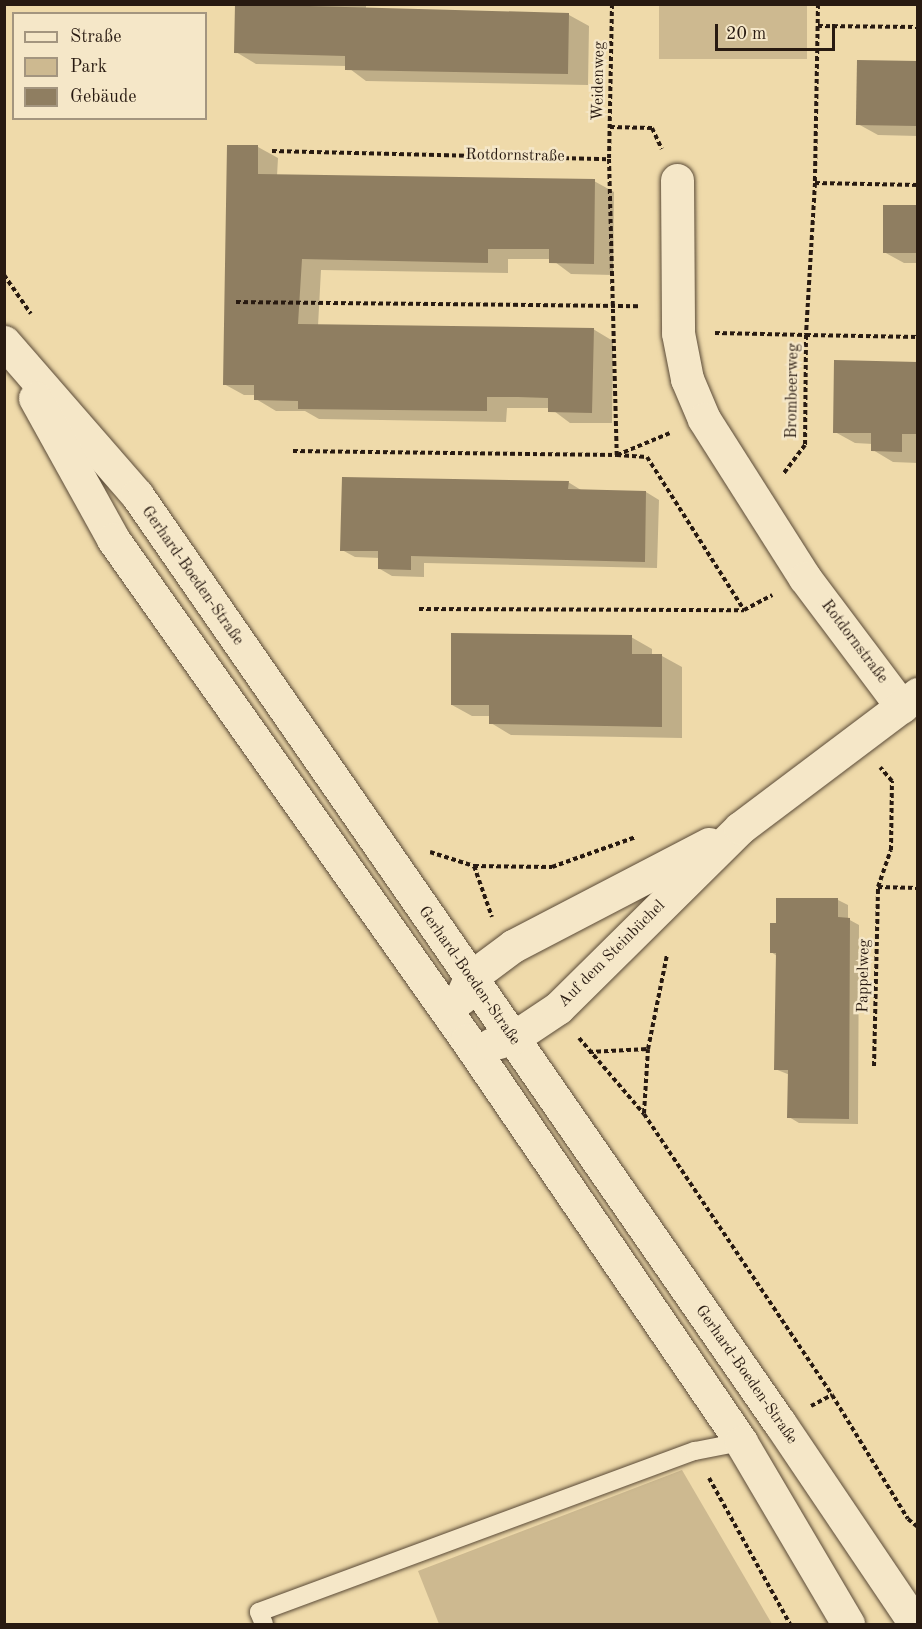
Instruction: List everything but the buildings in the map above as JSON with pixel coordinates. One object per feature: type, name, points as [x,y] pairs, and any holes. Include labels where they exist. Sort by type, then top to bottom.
[{"type":"main road","name":"Rotdornstraße","points":[[677,180],[678,333],[687,379],[704,419],[805,578],[910,700]]},
{"type":"main road","name":"Gerhard-Boeden-Straße","points":[[4,343],[137,495],[915,1624]]},
{"type":"main road","name":"Gerhard-Boeden-Straße","points":[[4,343],[112,539],[460,1031],[741,1442],[848,1624]]},
{"type":"main road","name":"Auf dem Steinbüchel","points":[[460,1031],[496,1045],[513,1038],[558,1008],[740,828],[910,700]]},
{"type":"main road","name":"Auf dem Steinbüchel","points":[[470,978],[513,946],[740,828]]},
{"type":"main road","points":[[460,1031],[470,978]]},
{"type":"lane","points":[[264,1624],[259,1612],[695,1451],[741,1442]]},
{"type":"path","name":"Weidenweg","points":[[609,159],[612,4]]},
{"type":"path","name":"Brombeerweg","points":[[760,505],[805,445],[806,335],[815,183],[818,4]]},
{"type":"path","points":[[818,26],[918,27]]},
{"type":"path","points":[[610,127],[652,128],[677,180]]},
{"type":"path","name":"Rotdornstraße","points":[[273,150],[609,159]]},
{"type":"path","points":[[609,159],[611,307],[617,455]]},
{"type":"path","points":[[815,183],[918,185]]},
{"type":"path","points":[[236,302],[611,307]]},
{"type":"path","name":"Brombeerweg","points":[[678,333],[918,337]]},
{"type":"path","points":[[617,455],[704,419]]},
{"type":"path","points":[[293,451],[648,457],[744,610]]},
{"type":"path","points":[[419,609],[744,610],[805,578]]},
{"type":"path","name":"Pappelweg","points":[[857,740],[892,781],[891,849],[878,887],[874,1066]]},
{"type":"path","points":[[474,866],[552,867],[638,836]]},
{"type":"path","points":[[878,887],[918,888]]},
{"type":"path","points":[[644,1114],[648,1049],[668,950]]},
{"type":"path","points":[[589,1052],[648,1049]]},
{"type":"path","points":[[695,1451],[790,1624]]},
{"type":"green space","points":[[659,5],[807,5],[807,59],[659,59]]},
{"type":"green space","points":[[682,1470],[772,1624],[439,1624],[418,1571]]}]
